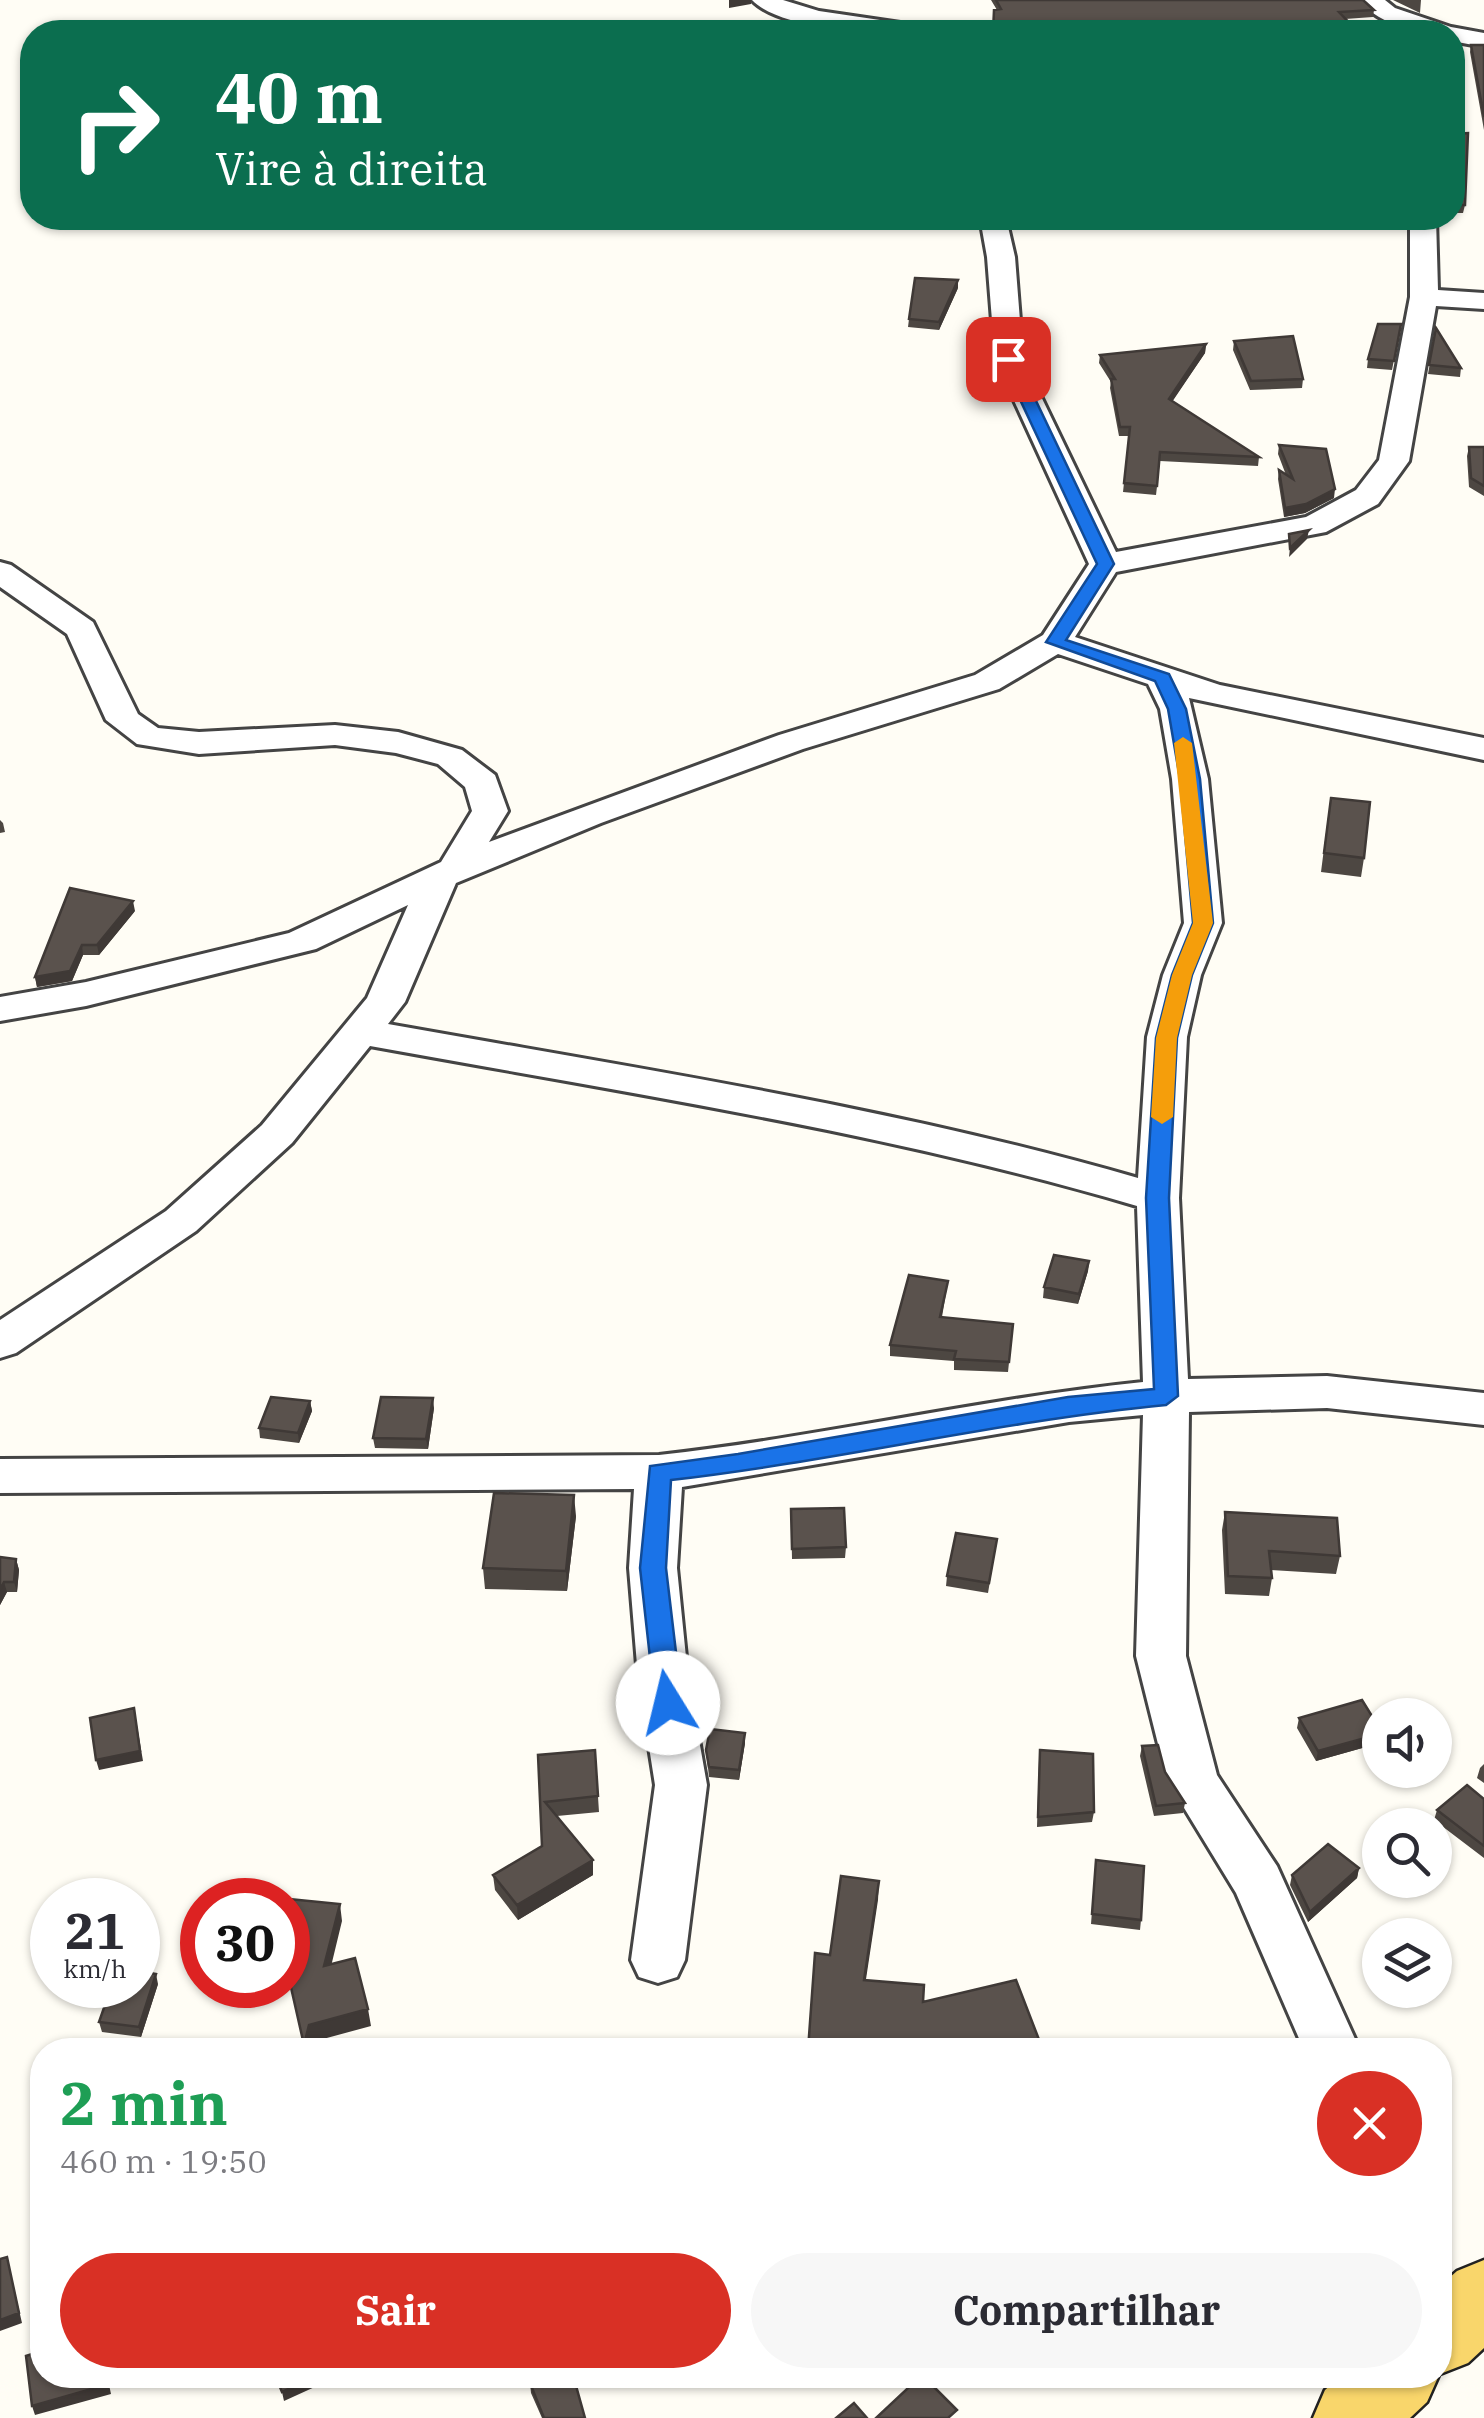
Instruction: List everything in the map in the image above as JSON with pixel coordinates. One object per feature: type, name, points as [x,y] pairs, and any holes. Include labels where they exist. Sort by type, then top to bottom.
[{"type":"main road","points":[[1354,2418],[1385,2388]]},
{"type":"street","points":[[764,0],[792,15],[840,20]]},
{"type":"street","points":[[1371,0],[1387,13],[1405,20]]},
{"type":"street","points":[[995,230],[1001,257],[1008,359],[1105,564]]},
{"type":"street","points":[[0,1008],[86,994],[302,941],[588,815],[791,742],[900,712],[987,682],[1055,642],[1105,564],[1315,525],[1367,496],[1394,461],[1424,298],[1423,230]]},
{"type":"street","points":[[1424,298],[1484,301]]},
{"type":"street","points":[[0,572],[81,630],[124,720],[149,737],[200,743],[335,735],[398,743],[450,757],[482,783],[490,811],[447,874],[384,1002],[277,1134],[181,1221],[0,1342]]},
{"type":"street","points":[[1055,642],[1212,694],[1484,749]]},
{"type":"street","points":[[1162,678],[1177,709],[1190,779],[1203,923],[1182,975],[1166,1038],[1158,1198],[1166,1396],[1160,1656],[1193,1780],[1258,1882],[1327,2038]]},
{"type":"street","points":[[360,1032],[696,1092],[1018,1156],[1158,1198]]},
{"type":"street","points":[[0,1476],[659,1472],[738,1463],[1068,1406],[1166,1396],[1326,1392],[1484,1409]]},
{"type":"street","points":[[658,1960],[681,1785],[663,1677],[653,1568],[659,1472]]},
{"type":"building","points":[[996,0],[1363,0],[1374,10],[1339,12],[1347,20],[994,20],[994,10],[1001,9]]},
{"type":"building","points":[[1471,45],[1484,45],[1484,117]]},
{"type":"building","points":[[1465,133],[1468,133],[1465,205]]},
{"type":"building","points":[[915,278],[958,280],[939,322],[909,319]]},
{"type":"building","points":[[1378,324],[1401,324],[1394,361],[1368,359]]},
{"type":"building","points":[[1436,328],[1461,368],[1429,365]]},
{"type":"building","points":[[1293,336],[1303,379],[1251,381],[1234,341]]},
{"type":"building","points":[[1206,344],[1169,399],[1259,457],[1160,452],[1157,486],[1124,483],[1130,427],[1120,427],[1111,379],[1115,379],[1100,355]]},
{"type":"building","points":[[1279,445],[1326,449],[1335,489],[1306,504],[1285,508],[1279,470],[1293,479]]},
{"type":"building","points":[[1469,447],[1484,447],[1484,486],[1471,478]]},
{"type":"building","points":[[1309,530],[1290,548],[1289,534]]},
{"type":"building","points":[[1331,798],[1370,802],[1364,858],[1324,853]]},
{"type":"building","points":[[70,888],[133,901],[97,945],[82,945],[70,971],[35,977]]},
{"type":"building","points":[[1054,1255],[1089,1261],[1079,1294],[1044,1287]]},
{"type":"building","points":[[909,1275],[948,1281],[940,1317],[1013,1324],[1009,1362],[954,1359],[956,1351],[890,1345]]},
{"type":"building","points":[[271,1397],[310,1401],[298,1433],[259,1428]]},
{"type":"building","points":[[381,1397],[433,1398],[426,1439],[373,1438]]},
{"type":"building","points":[[494,1493],[574,1495],[566,1571],[483,1568]]},
{"type":"building","points":[[844,1508],[846,1547],[792,1549],[791,1509]]},
{"type":"building","points":[[1225,1512],[1337,1518],[1340,1556],[1269,1551],[1272,1578],[1228,1576]]},
{"type":"building","points":[[956,1533],[997,1539],[989,1583],[947,1576]]},
{"type":"building","points":[[0,1557],[16,1559],[14,1582],[4,1582],[0,1590]]},
{"type":"building","points":[[1362,1700],[1362,1739],[1318,1751],[1299,1718]]},
{"type":"building","points":[[134,1708],[140,1751],[96,1760],[90,1718]]},
{"type":"building","points":[[710,1729],[745,1733],[739,1770],[709,1767],[706,1750]]},
{"type":"building","points":[[1158,1745],[1165,1772],[1185,1803],[1156,1806],[1142,1746]]},
{"type":"building","points":[[595,1750],[598,1796],[545,1802],[593,1860],[517,1905],[493,1875],[542,1846],[538,1755]]},
{"type":"building","points":[[1040,1750],[1093,1754],[1094,1812],[1038,1817]]},
{"type":"building","points":[[1467,1785],[1484,1799],[1484,1846],[1452,1821],[1452,1808],[1439,1808]]},
{"type":"building","points":[[1328,1844],[1359,1868],[1310,1912],[1292,1875]]},
{"type":"building","points":[[1096,1860],[1144,1866],[1141,1920],[1092,1914]]},
{"type":"building","points":[[841,1876],[879,1881],[864,1980],[924,1985],[923,2002],[1016,1980],[1038,2038],[809,2038],[815,1953],[830,1955]]},
{"type":"building","points":[[310,1901],[340,1904],[324,1966],[355,1958],[368,2009],[309,2025],[302,2038],[296,2008],[310,2008]]},
{"type":"building","points":[[104,2008],[145,2008],[139,2027],[99,2022]]},
{"type":"building","points":[[7,2257],[19,2313],[0,2320],[0,2259]]},
{"type":"building","points":[[30,2355],[30,2388],[95,2388],[32,2406],[26,2356]]},
{"type":"building","points":[[532,2388],[577,2388],[585,2418],[544,2418]]},
{"type":"building","points":[[908,2388],[935,2388],[957,2410],[948,2418],[876,2418]]},
{"type":"building","points":[[854,2403],[867,2418],[836,2418]]},
{"type":"slow traffic","points":[[1162,1117],[1166,1038],[1182,975],[1203,923],[1183,743]]},
{"type":"route","points":[[668,1703],[653,1568],[659,1472],[738,1463],[1068,1406],[1166,1396],[1158,1198],[1166,1038],[1182,975],[1203,923],[1190,779],[1177,709],[1162,678],[1055,642],[1105,564],[1008,359]]}]
